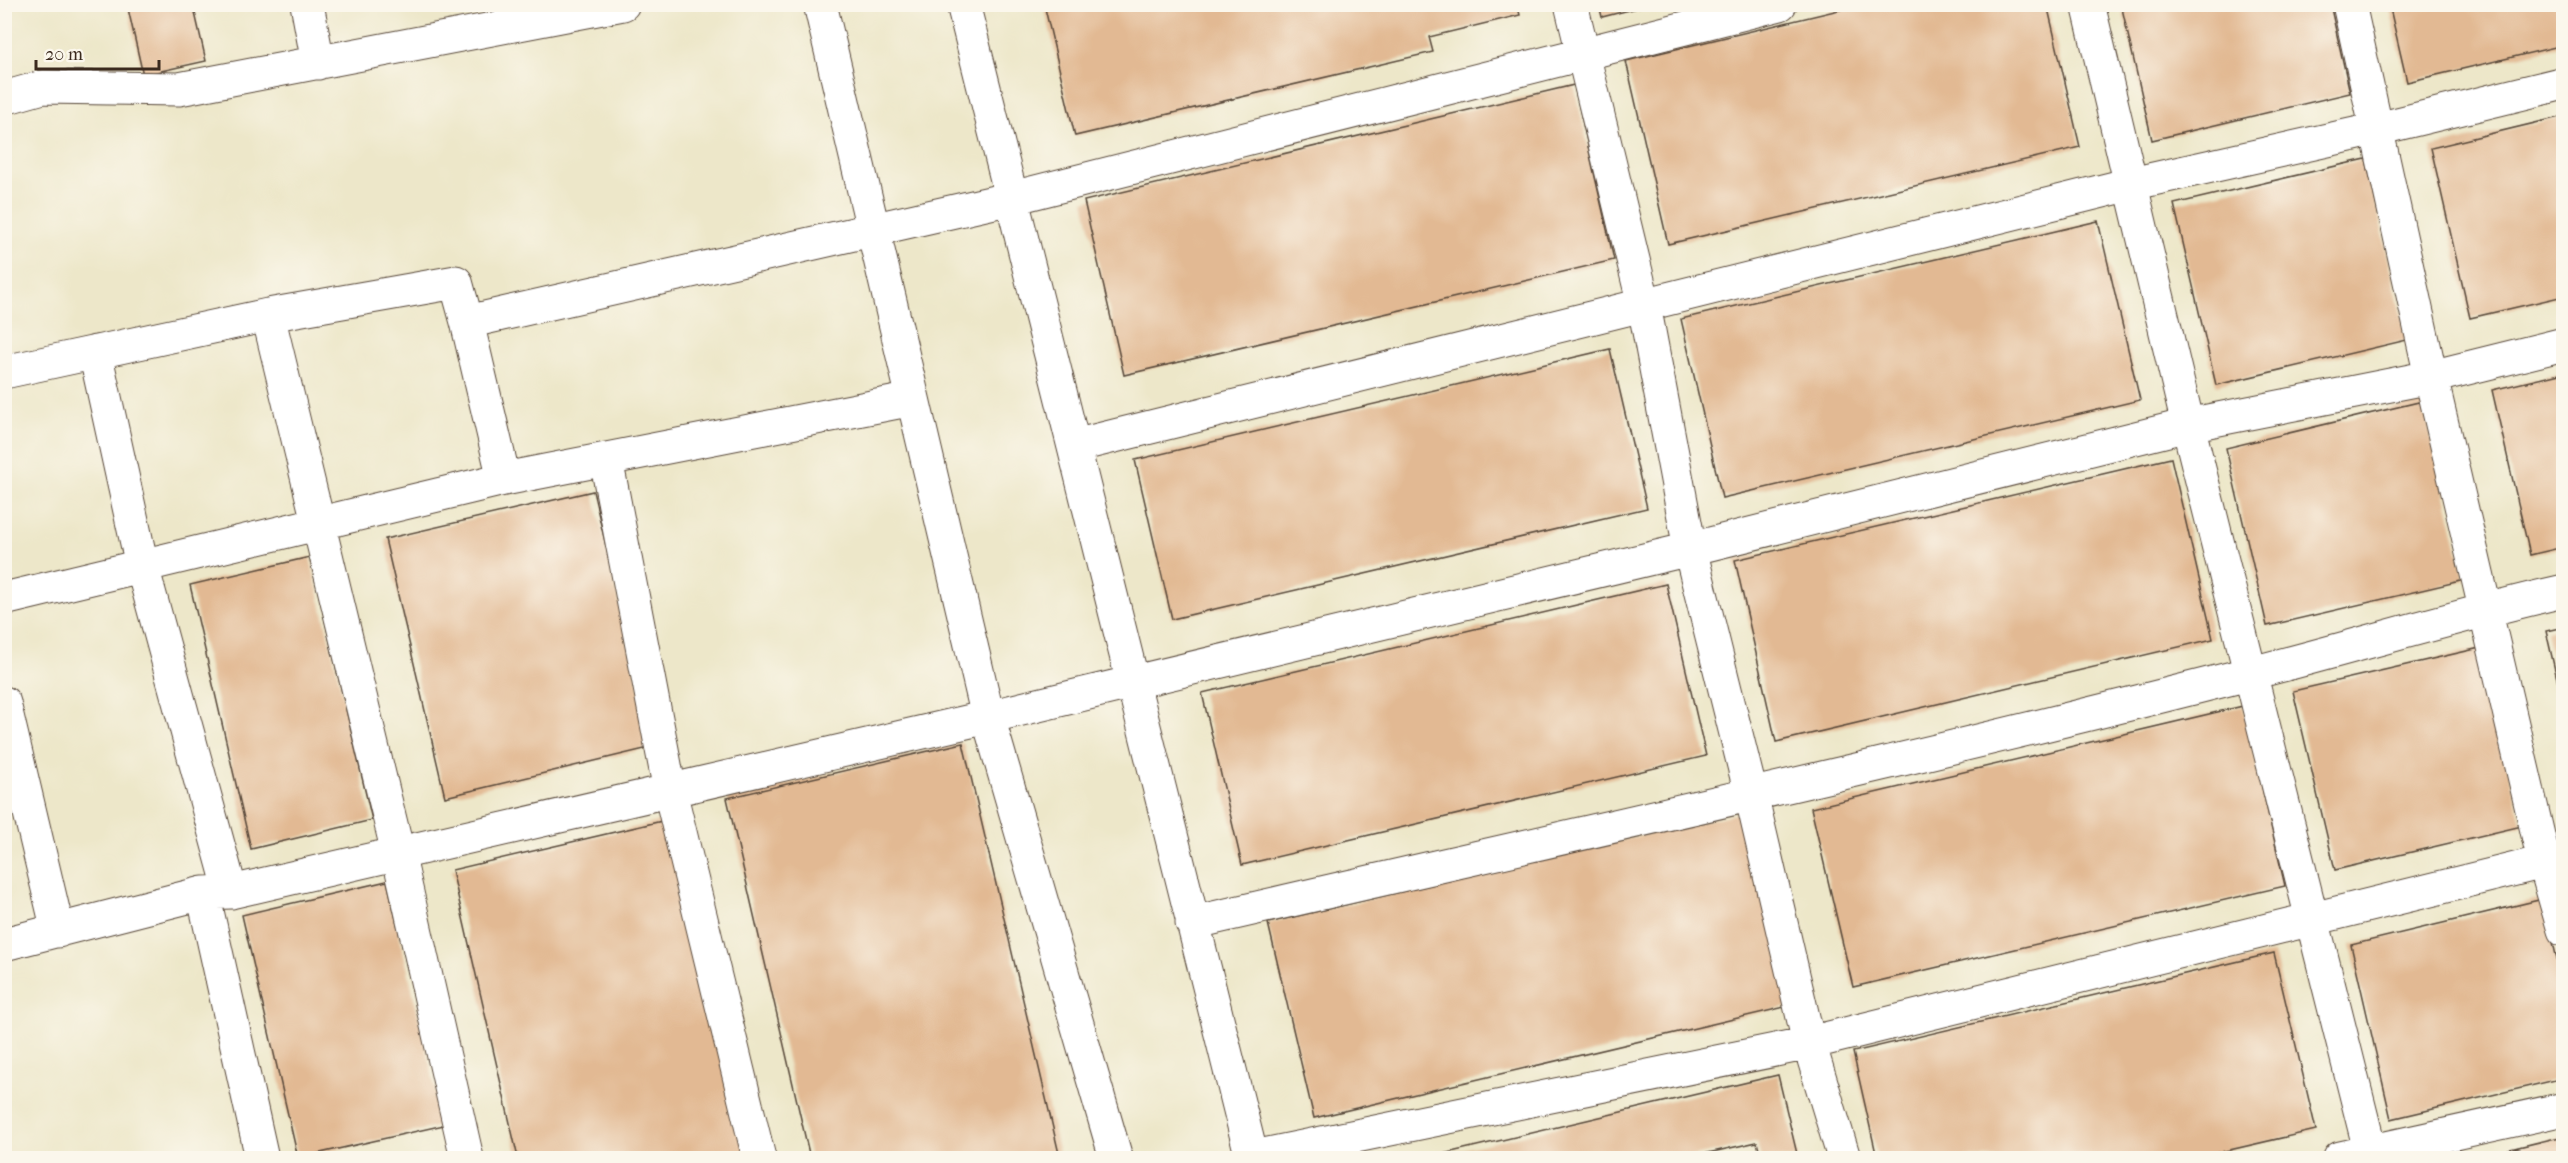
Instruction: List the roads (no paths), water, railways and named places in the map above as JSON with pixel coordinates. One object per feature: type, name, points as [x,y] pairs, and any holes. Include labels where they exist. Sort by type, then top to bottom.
[{"type":"street","points":[[307,4],[318,63]]},
{"type":"street","points":[[4,98],[44,87],[179,89],[623,4]]},
{"type":"street","points":[[820,4],[988,717],[1116,1158]]},
{"type":"street","points":[[963,4],[1250,1158],[1809,1043],[2554,859]]},
{"type":"street","points":[[1571,4],[1585,54],[1644,305],[1690,549],[1751,794],[1809,1043],[1844,1158]]},
{"type":"street","points":[[467,322],[1012,198],[1780,4]]},
{"type":"street","points":[[2088,4],[2188,425],[2310,920],[2360,1156],[2564,1109]]},
{"type":"street","points":[[2349,4],[2431,377],[2485,609],[2554,859],[2564,930]]},
{"type":"street","points":[[1074,446],[2131,184],[2377,129],[2564,83]]},
{"type":"street","points":[[4,372],[268,315],[456,282],[504,479]]},
{"type":"street","points":[[268,315],[398,853],[467,1158]]},
{"type":"street","points":[[4,944],[217,892],[398,853],[988,717],[1690,549],[2188,425],[2431,377],[2564,344]]},
{"type":"street","points":[[95,352],[217,892],[262,1158]]},
{"type":"street","points":[[4,599],[504,479],[913,399]]},
{"type":"street","points":[[606,459],[670,791],[759,1158]]},
{"type":"street","points":[[1192,922],[1751,794],[2250,674],[2485,609],[2564,591]]},
{"type":"street","points":[[4,703],[58,932]]}]
